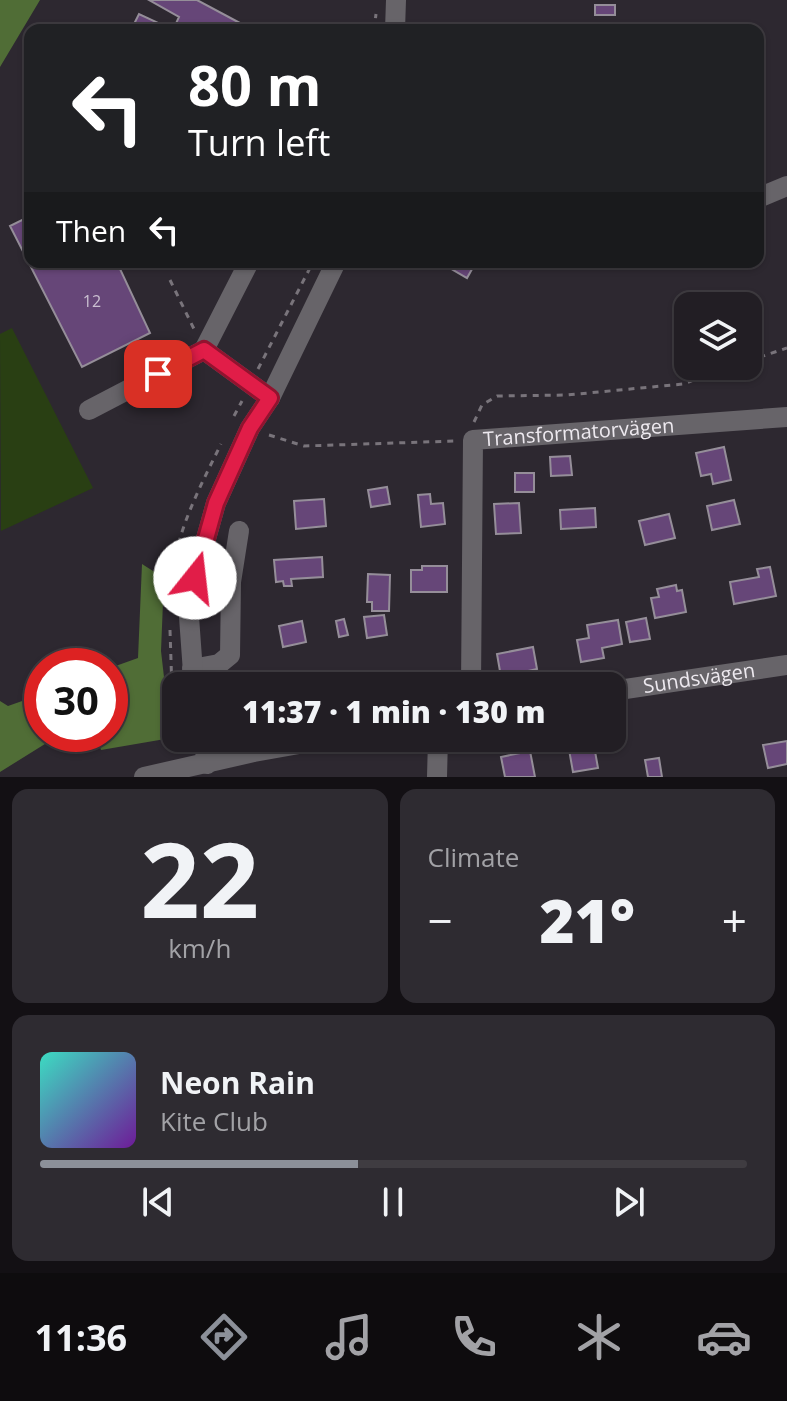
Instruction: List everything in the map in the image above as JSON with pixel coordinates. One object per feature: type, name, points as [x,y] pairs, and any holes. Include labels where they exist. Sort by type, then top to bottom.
[{"type":"street","points":[[395,24],[396,0]]},
{"type":"street","points":[[764,196],[787,186]]},
{"type":"street","points":[[89,410],[204,350],[246,268]]},
{"type":"street","points":[[193,672],[188,603],[216,503],[250,428],[270,398],[333,268]]},
{"type":"street","points":[[204,350],[270,398]]},
{"type":"street","name":"Transformatorvägen","points":[[471,672],[473,440],[787,417]]},
{"type":"street","points":[[204,672],[230,655],[231,582],[239,531]]},
{"type":"street","name":"Sundsvägen","points":[[626,689],[787,665]]},
{"type":"street","points":[[205,752],[207,764]]},
{"type":"street","points":[[144,777],[254,752]]},
{"type":"street","points":[[437,777],[438,752]]},
{"type":"path","points":[[170,280],[204,350]]},
{"type":"path","points":[[762,356],[787,348]]},
{"type":"path","points":[[250,428],[304,446],[473,440],[474,420],[482,405],[497,396],[567,395],[683,384],[694,380]]},
{"type":"green space","points":[[0,0],[40,0],[24,24],[0,67]]},
{"type":"green space","points":[[12,328],[93,488],[1,531],[0,334]]},
{"type":"green space","points":[[142,564],[164,578],[162,740],[128,745],[128,662],[138,658]]},
{"type":"green space","points":[[24,700],[24,752],[32,752],[0,772],[0,701],[8,706]]},
{"type":"building","points":[[149,0],[197,0],[242,24],[176,24],[179,17]]},
{"type":"building","points":[[595,5],[615,5],[615,15],[595,15]]},
{"type":"building","points":[[139,14],[160,24],[134,24]]},
{"type":"building","points":[[24,219],[24,253],[10,226]]},
{"type":"building","points":[[31,268],[122,268],[150,333],[82,367]]},
{"type":"building","points":[[450,268],[473,268],[467,278]]},
{"type":"building","points":[[724,447],[731,480],[713,484],[711,474],[701,476],[696,453]]},
{"type":"building","points":[[570,456],[572,475],[551,476],[550,457]]},
{"type":"building","points":[[515,473],[534,473],[534,492],[515,492]]},
{"type":"building","points":[[387,487],[390,504],[371,507],[368,490]]},
{"type":"building","points":[[430,494],[431,504],[443,503],[445,524],[421,527],[418,495]]},
{"type":"building","points":[[324,499],[326,526],[296,529],[294,501]]},
{"type":"building","points":[[734,500],[740,524],[712,530],[707,506]]},
{"type":"building","points":[[519,503],[521,533],[496,534],[494,504]]},
{"type":"building","points":[[595,508],[596,527],[561,529],[560,510]]},
{"type":"building","points":[[669,514],[675,538],[645,545],[639,521]]},
{"type":"building","points":[[322,557],[323,577],[291,579],[292,586],[284,586],[283,581],[276,582],[274,560]]},
{"type":"building","points":[[422,566],[447,566],[447,592],[411,592],[411,570],[422,570]]},
{"type":"building","points":[[770,567],[776,596],[734,604],[730,582],[759,577],[757,569]]},
{"type":"building","points":[[368,574],[390,575],[389,611],[372,611],[372,602],[367,602]]},
{"type":"building","points":[[676,585],[677,591],[682,590],[686,612],[655,618],[651,598],[659,597],[657,589]]},
{"type":"building","points":[[384,615],[387,635],[367,638],[364,617]]},
{"type":"building","points":[[646,618],[650,639],[630,642],[626,622]]},
{"type":"building","points":[[344,619],[348,635],[339,637],[336,621]]},
{"type":"building","points":[[618,620],[622,644],[602,648],[604,658],[581,662],[577,640],[589,638],[587,625]]},
{"type":"building","points":[[302,621],[306,642],[283,647],[279,626]]},
{"type":"building","points":[[533,647],[537,669],[500,672],[497,654]]},
{"type":"building","points":[[787,741],[787,764],[768,768],[763,745]]},
{"type":"building","points":[[530,752],[535,777],[505,777],[501,757]]},
{"type":"building","points":[[569,752],[595,752],[598,768],[573,772]]},
{"type":"building","points":[[659,758],[662,777],[648,777],[645,760]]},
{"type":"route","points":[[158,374],[204,350],[270,398],[250,428],[216,503],[195,578]]}]
